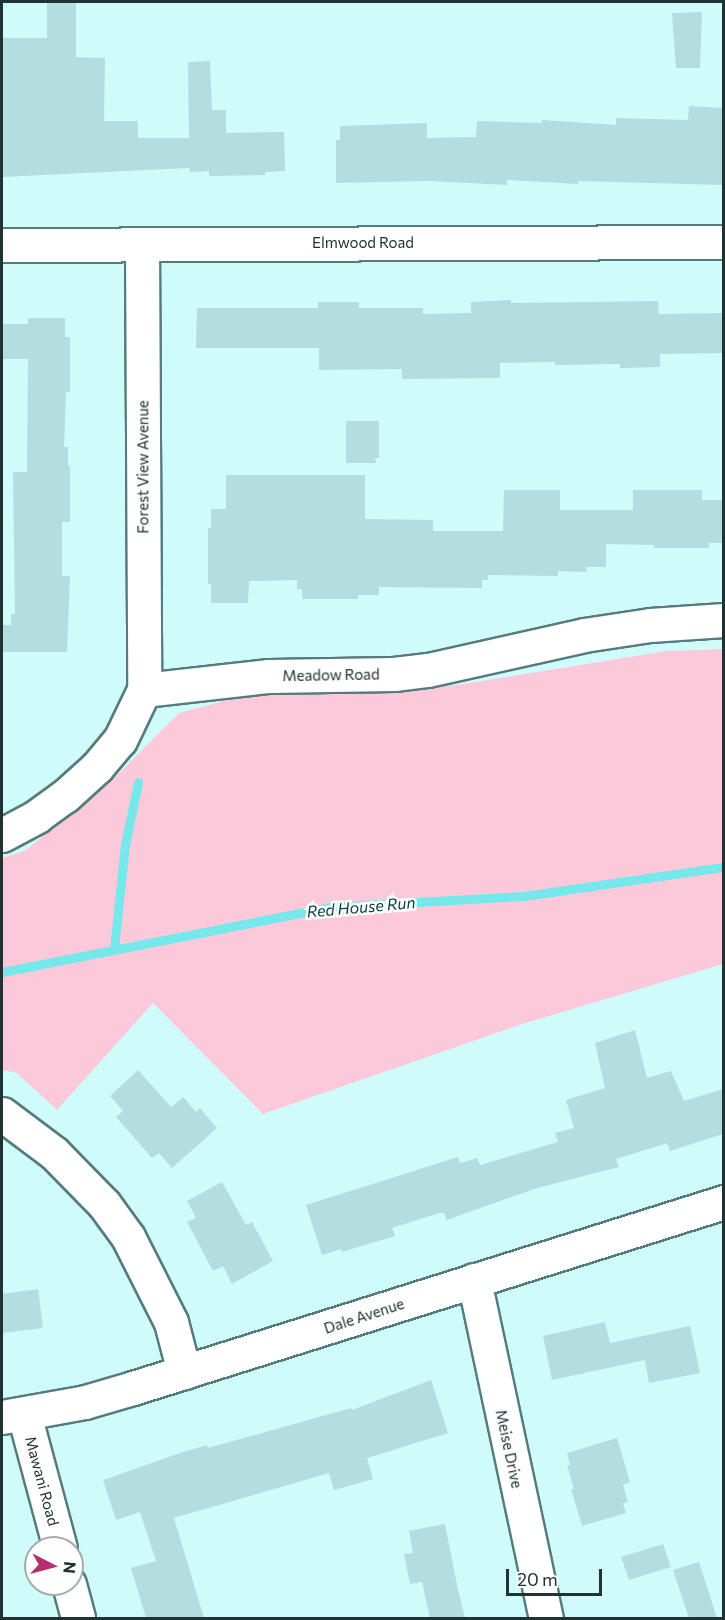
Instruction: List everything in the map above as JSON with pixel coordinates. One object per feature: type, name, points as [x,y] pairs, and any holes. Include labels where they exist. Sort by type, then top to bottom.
[{"type":"street","name":"Elmwood Road","points":[[2,244],[723,242]]},
{"type":"street","name":"Forest View Avenue","points":[[142,244],[144,690]]},
{"type":"street","name":"Meadow Road","points":[[144,690],[269,676],[394,674],[428,670],[584,635],[650,625],[723,620]]},
{"type":"street","points":[[2,835],[37,816],[65,796],[96,767],[120,740],[144,690]]},
{"type":"street","points":[[2,1114],[54,1153],[104,1204],[128,1238],[171,1322],[184,1372]]},
{"type":"street","name":"Dale Avenue","points":[[13,1415],[85,1402],[348,1322],[723,1202]]},
{"type":"street","name":"Meise Drive","points":[[474,1280],[546,1618]]},
{"type":"street","name":"Mawani Road","points":[[13,1415],[56,1536]]},
{"type":"street","points":[[72,1596],[78,1618]]},
{"type":"shaded area","points":[[723,649],[723,964],[519,1025],[263,1114],[153,1003],[57,1110],[17,1073],[2,1070],[2,858],[25,851],[120,772],[179,713],[281,686],[457,685],[666,651]]},
{"type":"building","points":[[47,2],[76,2],[76,57],[105,58],[104,121],[138,121],[138,138],[189,138],[188,62],[210,61],[212,110],[226,110],[226,133],[284,132],[285,171],[265,172],[265,175],[209,176],[209,171],[190,172],[189,168],[2,177],[2,38],[47,38]]},
{"type":"building","points":[[702,12],[700,68],[676,68],[672,13]]},
{"type":"building","points":[[689,106],[723,108],[723,185],[578,181],[578,184],[507,180],[507,185],[430,181],[336,183],[336,140],[340,140],[340,126],[427,123],[427,138],[476,137],[477,121],[542,123],[542,120],[616,125],[616,118],[688,120]]},
{"type":"building","points":[[511,300],[511,303],[658,301],[659,314],[723,313],[723,353],[660,354],[660,367],[620,368],[620,364],[555,365],[555,362],[500,363],[500,378],[402,379],[402,369],[319,370],[319,348],[196,348],[197,308],[318,308],[318,302],[359,302],[359,308],[423,308],[423,314],[471,313],[471,302]]},
{"type":"building","points":[[28,318],[65,318],[65,337],[70,337],[70,392],[66,392],[64,447],[68,447],[68,466],[70,466],[70,522],[62,522],[62,576],[70,576],[67,652],[2,652],[2,625],[11,625],[11,614],[15,614],[13,472],[27,472],[28,359],[2,359],[2,324],[28,324]]},
{"type":"building","points":[[346,421],[379,421],[379,458],[375,458],[376,463],[346,463]]},
{"type":"building","points":[[226,475],[365,475],[365,519],[433,520],[433,531],[503,531],[504,490],[560,490],[560,510],[633,510],[633,490],[702,490],[702,500],[722,500],[723,543],[709,543],[709,548],[654,548],[654,545],[606,544],[606,567],[586,567],[587,572],[558,571],[558,576],[488,575],[488,580],[482,580],[482,588],[379,587],[379,595],[358,595],[358,599],[302,599],[302,589],[297,589],[297,580],[249,581],[248,603],[211,603],[211,584],[208,584],[208,528],[211,528],[211,509],[226,509]]},
{"type":"building","points":[[635,1030],[647,1078],[671,1071],[684,1101],[723,1089],[723,1134],[670,1151],[667,1143],[616,1159],[619,1167],[537,1188],[447,1220],[444,1213],[439,1213],[392,1228],[395,1236],[342,1252],[341,1249],[322,1255],[306,1205],[458,1157],[460,1163],[477,1158],[480,1165],[558,1142],[555,1133],[574,1128],[566,1100],[605,1088],[595,1043]]},
{"type":"building","points":[[138,1070],[171,1107],[183,1097],[196,1112],[200,1108],[217,1128],[172,1168],[159,1153],[152,1158],[116,1117],[123,1111],[110,1096]]},
{"type":"building","points":[[222,1182],[246,1225],[252,1222],[273,1261],[232,1284],[223,1266],[213,1271],[187,1222],[196,1218],[187,1201]]},
{"type":"building","points":[[38,1289],[43,1328],[2,1333],[2,1294]]},
{"type":"building","points":[[605,1322],[610,1343],[690,1326],[700,1373],[649,1383],[645,1360],[552,1380],[543,1336]]},
{"type":"building","points":[[431,1380],[448,1433],[367,1458],[373,1479],[334,1490],[329,1473],[174,1518],[204,1618],[146,1618],[131,1568],[156,1561],[140,1512],[116,1520],[103,1480],[207,1445],[208,1448],[351,1408],[352,1410]]},
{"type":"building","points":[[617,1438],[630,1482],[623,1485],[628,1502],[623,1503],[626,1513],[582,1526],[571,1489],[574,1489],[567,1465],[570,1465],[567,1453]]},
{"type":"building","points":[[445,1524],[465,1618],[430,1618],[422,1582],[410,1584],[404,1554],[413,1553],[409,1531]]},
{"type":"building","points":[[663,1544],[671,1567],[629,1580],[621,1557]]},
{"type":"building","points":[[699,1562],[717,1618],[689,1618],[673,1570]]},
{"type":"waterway","points":[[114,949],[125,845],[138,782]]},
{"type":"waterway","name":"Red House Run","points":[[2,972],[331,907],[524,896],[724,867]]}]
